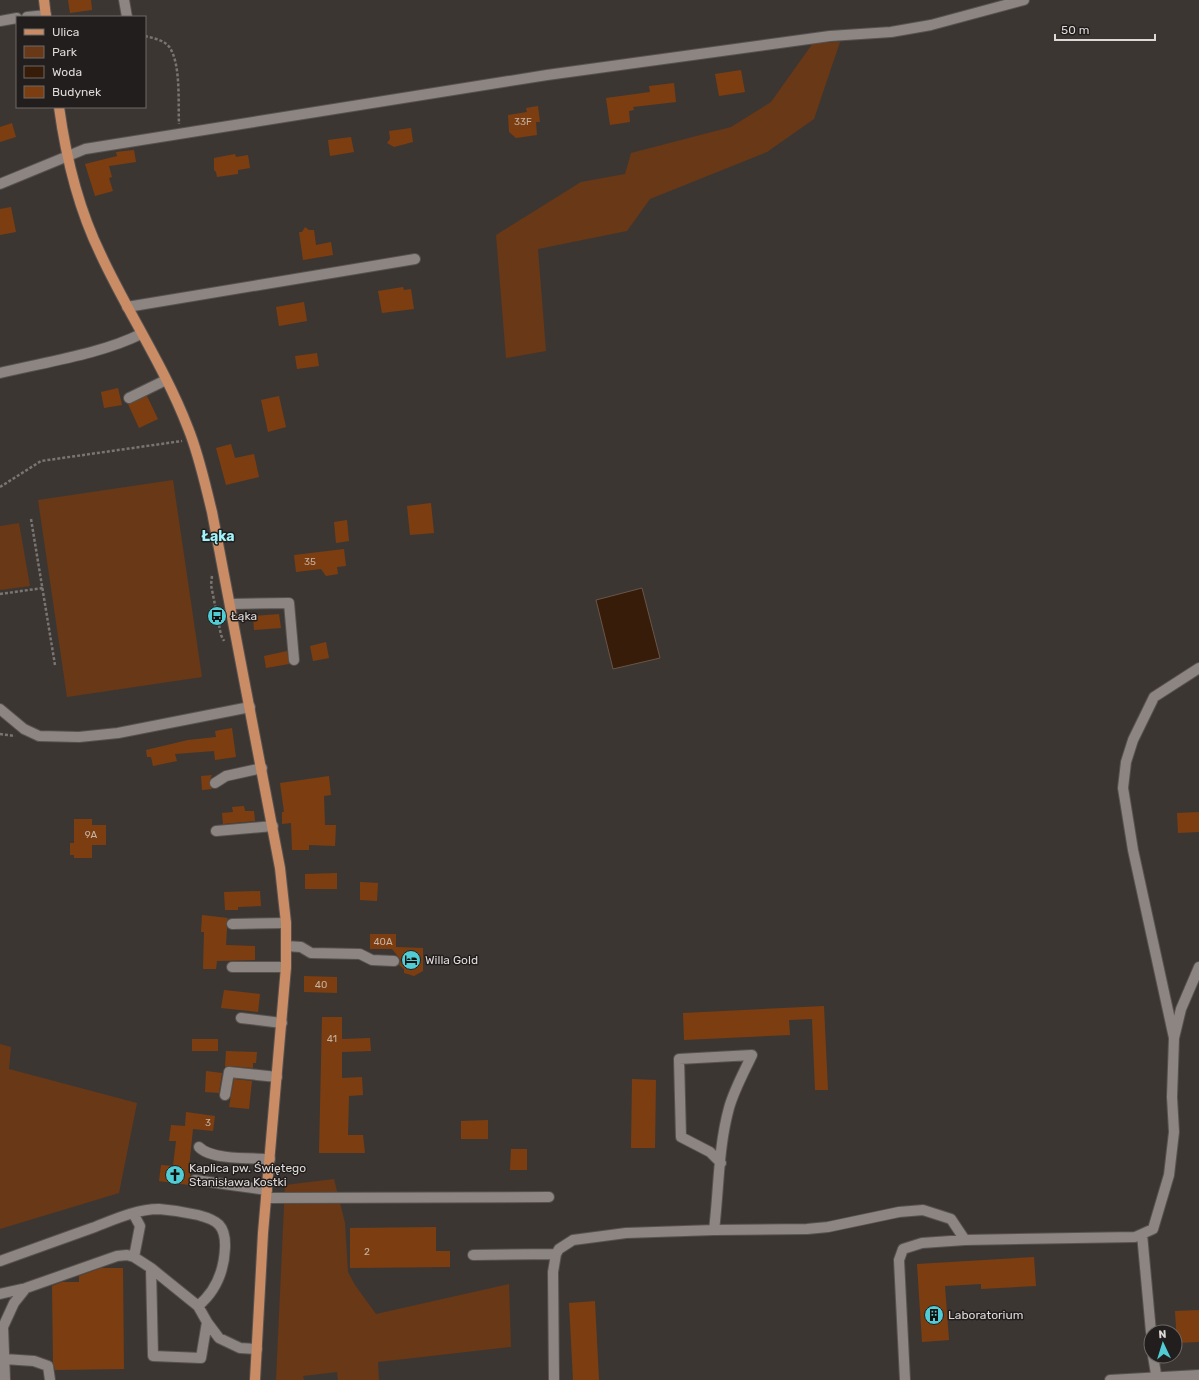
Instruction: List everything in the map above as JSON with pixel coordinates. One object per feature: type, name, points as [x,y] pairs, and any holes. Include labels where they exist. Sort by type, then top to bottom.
[{"type":"main road","points":[[44,0],[46,16]]},
{"type":"main road","points":[[59,108],[67,155],[75,189],[100,254],[166,380],[188,427],[199,459],[212,512],[273,826],[286,923],[286,967],[267,1194],[255,1380]]},
{"type":"street","points":[[124,0],[127,16]]},
{"type":"street","points":[[0,184],[52,163],[67,155],[85,149],[257,120],[547,75],[830,36],[890,32],[931,25],[1021,0]]},
{"type":"street","points":[[0,20],[16,18]]},
{"type":"street","points":[[128,307],[415,259]]},
{"type":"street","points":[[0,373],[102,348],[129,340],[141,334]]},
{"type":"street","points":[[129,398],[166,380]]},
{"type":"street","points":[[230,604],[289,603],[294,660]]},
{"type":"street","points":[[1174,1038],[1133,850],[1123,788],[1126,762],[1133,740],[1154,697],[1199,668]]},
{"type":"street","points":[[0,709],[24,729],[39,736],[79,736],[118,733],[250,707]]},
{"type":"street","points":[[215,783],[226,776],[262,768]]},
{"type":"street","points":[[216,831],[273,826]]},
{"type":"street","points":[[232,924],[286,923]]},
{"type":"street","points":[[286,946],[301,947],[311,953],[360,954],[372,960],[394,961]]},
{"type":"street","points":[[905,1380],[899,1260],[903,1249],[922,1243],[965,1240],[1135,1237],[1153,1229],[1169,1175],[1174,1132],[1172,1097],[1174,1038],[1181,1009],[1199,966]]},
{"type":"street","points":[[232,967],[286,967]]},
{"type":"street","points":[[241,1018],[282,1023]]},
{"type":"street","points":[[714,1230],[721,1163],[723,1134],[729,1107],[752,1055],[679,1059],[681,1137],[710,1152],[721,1163]]},
{"type":"street","points":[[225,1094],[229,1072],[277,1077]]},
{"type":"street","points":[[199,1147],[204,1152],[215,1155],[270,1159]]},
{"type":"street","points":[[195,1180],[267,1194],[549,1197]]},
{"type":"street","points":[[0,1261],[133,1213],[158,1209],[185,1212],[214,1219],[222,1228],[225,1245],[221,1275],[210,1297],[198,1306]]},
{"type":"street","points":[[554,1380],[553,1272],[556,1254],[565,1244],[573,1240],[626,1233],[828,1227],[899,1212],[923,1210],[951,1219],[965,1240]]},
{"type":"street","points":[[133,1213],[140,1226],[134,1257]]},
{"type":"street","points":[[1142,1234],[1150,1324]]},
{"type":"street","points":[[473,1254],[556,1254]]},
{"type":"street","points":[[0,1294],[26,1288],[117,1256],[127,1255],[134,1257],[151,1268],[198,1306],[207,1322],[220,1338],[240,1348],[257,1349]]},
{"type":"street","points":[[151,1268],[153,1356],[201,1358],[207,1322]]},
{"type":"street","points":[[5,1380],[1,1328],[14,1303],[26,1288]]},
{"type":"street","points":[[4,1359],[34,1361],[48,1366],[50,1380]]},
{"type":"street","points":[[1154,1364],[1156,1379]]},
{"type":"street","points":[[1110,1380],[1156,1379],[1199,1375]]},
{"type":"path","points":[[146,36],[159,39],[169,47],[178,82],[179,134]]},
{"type":"path","points":[[0,487],[41,460],[184,441],[182,435]]},
{"type":"path","points":[[31,519],[55,664]]},
{"type":"path","points":[[0,594],[43,588]]},
{"type":"green space","points":[[840,42],[814,119],[767,152],[650,199],[627,231],[538,249],[546,351],[506,358],[496,235],[581,182],[625,174],[631,153],[731,127],[771,102],[813,43]]},
{"type":"green space","points":[[173,480],[202,677],[67,697],[38,500]]},
{"type":"green space","points":[[19,523],[30,586],[0,590],[0,526]]},
{"type":"green space","points":[[0,1044],[11,1047],[9,1069],[137,1103],[119,1193],[0,1229]]},
{"type":"green space","points":[[334,1179],[345,1223],[348,1272],[355,1285],[376,1314],[509,1284],[511,1347],[378,1362],[379,1380],[338,1380],[337,1372],[303,1376],[304,1380],[276,1380],[285,1185]]},
{"type":"water","points":[[642,588],[660,658],[613,669],[596,600]]},
{"type":"building","points":[[68,0],[91,0],[92,10],[70,13]]},
{"type":"building","points":[[741,70],[745,92],[719,96],[715,74]]},
{"type":"building","points":[[674,83],[676,102],[633,107],[634,110],[629,111],[630,122],[610,125],[606,98],[650,92],[649,86]]},
{"type":"building","points":[[538,106],[540,122],[536,122],[537,135],[516,138],[509,132],[508,115],[527,112],[526,108]]},
{"type":"building","points":[[12,123],[16,137],[0,142],[0,127]]},
{"type":"building","points":[[411,128],[413,142],[394,147],[387,143],[390,139],[389,131]]},
{"type":"building","points":[[351,137],[354,152],[330,156],[328,140]]},
{"type":"building","points":[[134,150],[136,162],[109,166],[112,177],[109,178],[113,191],[95,196],[85,164],[117,156],[116,152]]},
{"type":"building","points":[[235,154],[236,157],[248,155],[250,168],[238,170],[238,174],[217,177],[214,170],[214,158]]},
{"type":"building","points":[[11,207],[16,232],[0,235],[0,209]]},
{"type":"building","points":[[305,227],[309,230],[314,230],[316,245],[331,242],[333,255],[303,260],[299,232],[302,232]]},
{"type":"building","points":[[403,287],[404,290],[411,289],[414,309],[382,313],[378,291]]},
{"type":"building","points":[[304,302],[307,321],[279,326],[276,307]]},
{"type":"building","points":[[317,353],[319,366],[297,369],[295,356]]},
{"type":"building","points":[[118,388],[122,405],[104,408],[101,392]]},
{"type":"building","points":[[147,396],[158,419],[139,428],[128,404]]},
{"type":"building","points":[[279,396],[286,427],[268,432],[261,400]]},
{"type":"building","points":[[231,444],[235,458],[254,454],[259,477],[226,485],[216,448]]},
{"type":"building","points":[[431,503],[434,533],[410,535],[407,506]]},
{"type":"building","points":[[347,520],[349,541],[336,543],[334,522]]},
{"type":"building","points":[[344,549],[346,566],[337,567],[338,574],[326,576],[321,569],[296,572],[294,555]]},
{"type":"building","points":[[279,614],[281,628],[254,630],[253,616]]},
{"type":"building","points":[[326,642],[329,658],[313,661],[310,646]]},
{"type":"building","points":[[287,651],[289,664],[266,668],[264,656]]},
{"type":"building","points":[[232,728],[236,757],[215,760],[214,751],[175,754],[177,761],[153,766],[151,757],[147,757],[146,750],[188,740],[216,737],[215,731]]},
{"type":"building","points":[[212,775],[209,783],[212,789],[202,790],[201,776]]},
{"type":"building","points":[[329,776],[331,795],[324,796],[325,825],[336,825],[335,846],[309,845],[309,850],[292,850],[291,823],[282,824],[282,812],[284,812],[280,783]]},
{"type":"building","points":[[244,806],[245,811],[254,811],[255,821],[223,824],[222,813],[233,812],[232,807]]},
{"type":"building","points":[[1199,812],[1199,832],[1178,833],[1177,813]]},
{"type":"building","points":[[74,819],[92,819],[92,825],[106,825],[106,845],[92,845],[92,858],[74,858],[74,855],[70,855],[70,843],[74,843]]},
{"type":"building","points":[[337,873],[337,889],[305,889],[305,874]]},
{"type":"building","points":[[360,882],[378,883],[377,901],[360,900]]},
{"type":"building","points":[[260,891],[261,906],[238,907],[238,910],[225,910],[224,892]]},
{"type":"building","points":[[202,915],[228,918],[226,924],[226,945],[255,946],[255,960],[217,961],[216,969],[203,969],[204,932],[201,932]]},
{"type":"building","points":[[370,934],[396,934],[396,947],[423,948],[423,971],[414,976],[404,973],[404,969],[399,965],[401,960],[392,949],[370,949]]},
{"type":"building","points":[[304,976],[337,977],[337,993],[304,992]]},
{"type":"building","points":[[224,990],[260,994],[258,1012],[221,1008]]},
{"type":"building","points":[[824,1006],[828,1090],[815,1090],[812,1019],[789,1020],[790,1035],[684,1040],[683,1013]]},
{"type":"building","points":[[322,1017],[342,1017],[342,1039],[370,1038],[371,1051],[342,1052],[342,1078],[362,1077],[363,1095],[349,1096],[348,1135],[363,1135],[365,1153],[319,1153]]},
{"type":"building","points":[[192,1039],[218,1039],[218,1051],[192,1051]]},
{"type":"building","points":[[226,1051],[257,1052],[256,1063],[253,1063],[253,1068],[225,1067]]},
{"type":"building","points":[[206,1071],[222,1073],[219,1093],[205,1092]]},
{"type":"building","points":[[234,1079],[252,1081],[249,1109],[229,1107]]},
{"type":"building","points":[[632,1079],[656,1080],[655,1148],[631,1148]]},
{"type":"building","points":[[186,1112],[215,1116],[213,1131],[193,1129],[189,1168],[191,1169],[189,1185],[159,1181],[161,1165],[173,1166],[176,1141],[169,1141],[171,1125],[185,1126]]},
{"type":"building","points":[[488,1120],[488,1139],[461,1139],[461,1121]]},
{"type":"building","points":[[511,1149],[527,1149],[527,1170],[510,1170]]},
{"type":"building","points":[[436,1227],[436,1251],[450,1251],[450,1267],[350,1268],[350,1228]]},
{"type":"building","name":"Laboratorium","points":[[1034,1257],[1036,1286],[981,1289],[981,1284],[945,1286],[949,1340],[922,1342],[917,1264]]},
{"type":"building","points":[[101,1268],[123,1268],[124,1369],[55,1370],[53,1362],[52,1286],[62,1282],[79,1282],[79,1276]]},
{"type":"building","points":[[595,1301],[599,1380],[573,1380],[569,1303]]},
{"type":"building","points":[[1199,1310],[1199,1342],[1183,1343],[1183,1324],[1176,1324],[1175,1311]]},
{"type":"place","name":"Łąka","points":[[217,616]]},
{"type":"place","name":"Willa Gold","points":[[411,960]]},
{"type":"place","name":"Kaplica pw. Świętego Stanisława Kostki","points":[[175,1175]]},
{"type":"place","name":"Laboratorium","points":[[934,1315]]},
{"type":"district","name":"Łąka","points":[[218,536]]}]
